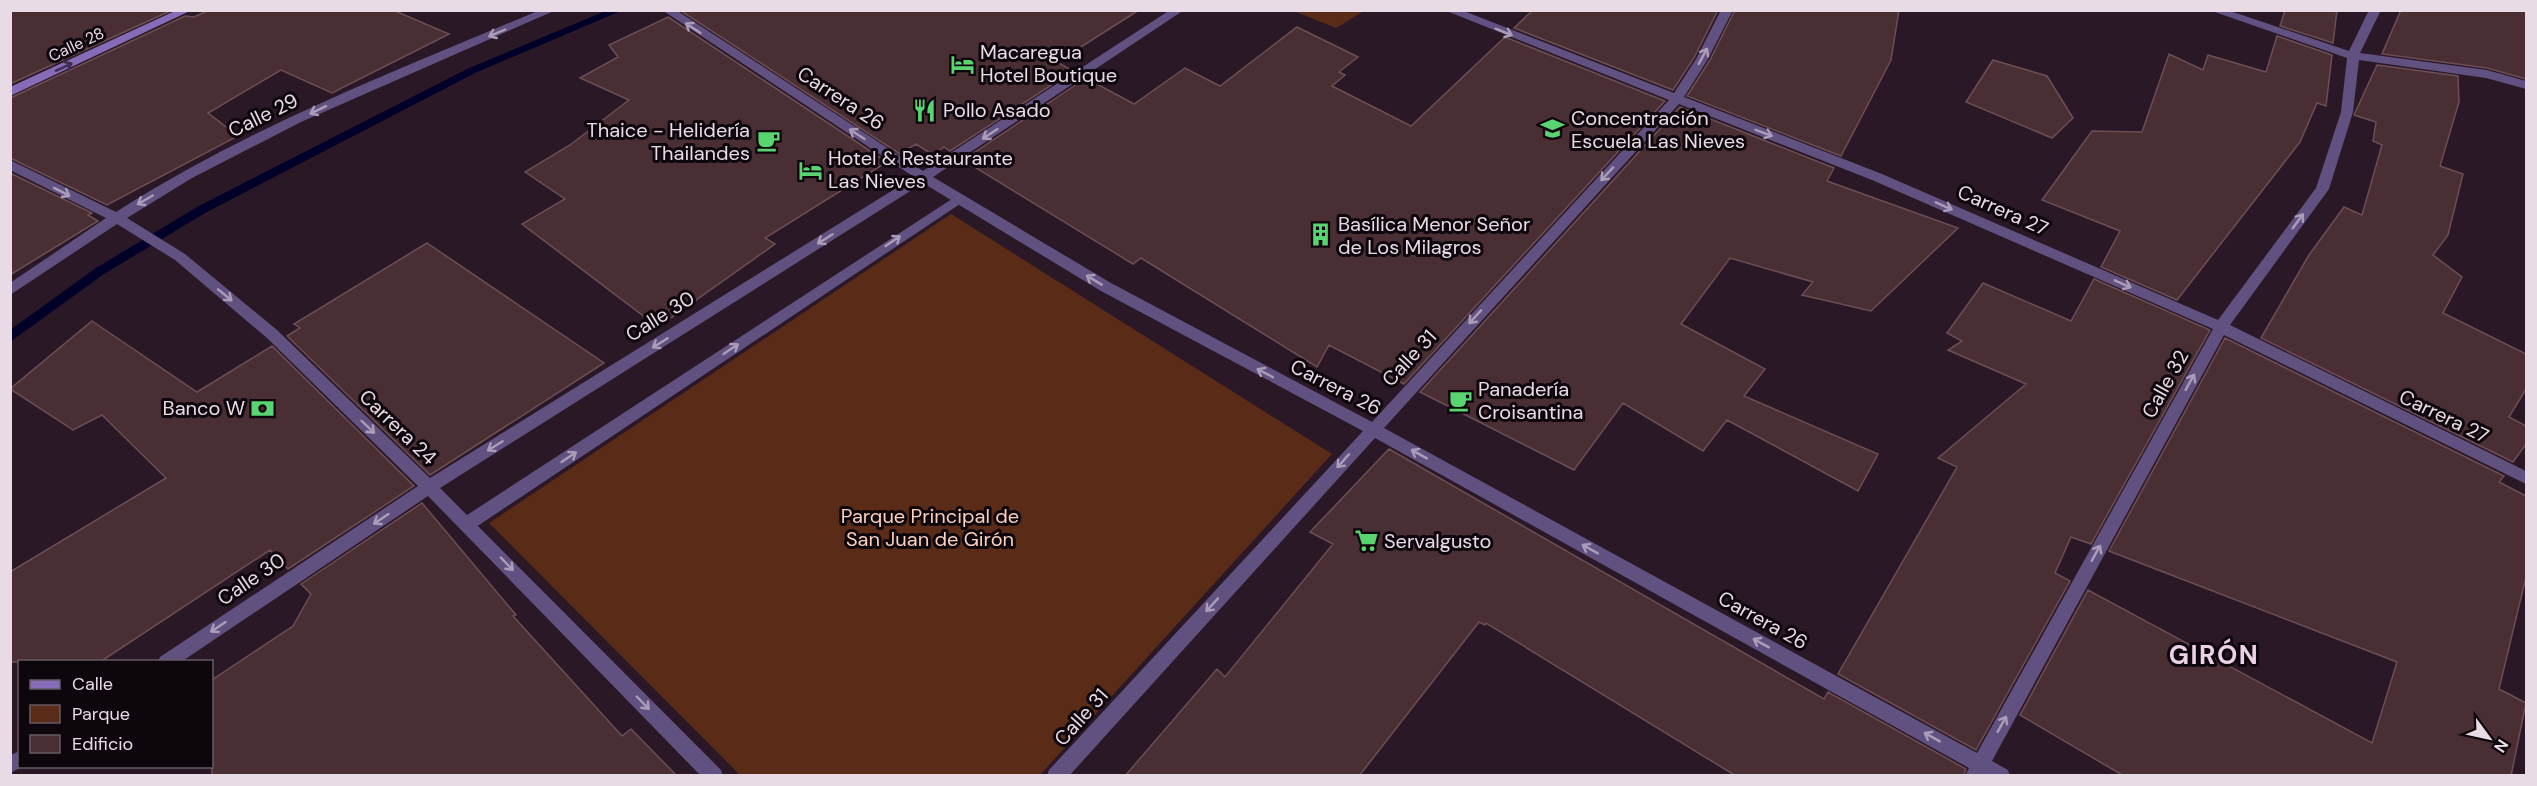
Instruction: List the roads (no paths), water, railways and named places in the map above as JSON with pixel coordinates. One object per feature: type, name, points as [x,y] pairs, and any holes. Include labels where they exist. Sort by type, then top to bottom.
[{"type":"street","name":"Calle 28","points":[[10,92],[187,10]]},
{"type":"street","name":"Calle 29","points":[[10,290],[114,218],[214,160],[315,112],[551,10]]},
{"type":"street","name":"Carrera 26","points":[[667,10],[923,177],[1106,287],[1372,429],[1977,770],[2001,776]]},
{"type":"street","name":"Calle 30","points":[[169,660],[429,487],[923,177],[1179,10]]},
{"type":"street","name":"Carrera 27","points":[[1449,10],[1877,177],[2221,327],[2526,478]]},
{"type":"street","name":"Calle 31","points":[[1056,776],[1676,100],[1702,59],[1727,10]]},
{"type":"street","points":[[2214,10],[2353,56],[2487,74],[2526,85]]},
{"type":"street","name":"Calle 32","points":[[1977,770],[2221,327],[2322,189],[2347,111],[2353,56],[2375,10]]},
{"type":"street","name":"Carrera 24","points":[[10,164],[140,230],[180,257],[272,334],[467,524],[714,776]]},
{"type":"street","points":[[467,524],[958,199]]},
{"type":"waterway","points":[[10,337],[100,271],[201,210],[471,71],[618,10]]},
{"type":"place","name":"Macaregua Hotel Boutique","points":[[962,64]]},
{"type":"place","name":"Pollo Asado","points":[[925,110]]},
{"type":"place","name":"Concentración Escuela Las Nieves","points":[[1553,129]]},
{"type":"place","name":"Thaice - Helidería Thailandes","points":[[768,141]]},
{"type":"place","name":"Hotel & Restaurante Las Nieves","points":[[810,170]]},
{"type":"place","name":"Basílica Menor Señor de Los Milagros","points":[[1320,235]]},
{"type":"place","name":"Panadería Croisantina","points":[[1460,401]]},
{"type":"place","name":"Banco W","points":[[263,408]]},
{"type":"place","name":"Servalgusto","points":[[1366,541]]},
{"type":"district","name":"GIRÓN","points":[[2214,655]]},
{"type":"park label","name":"Parque Principal de San Juan de Girón","points":[[930,528]]}]
